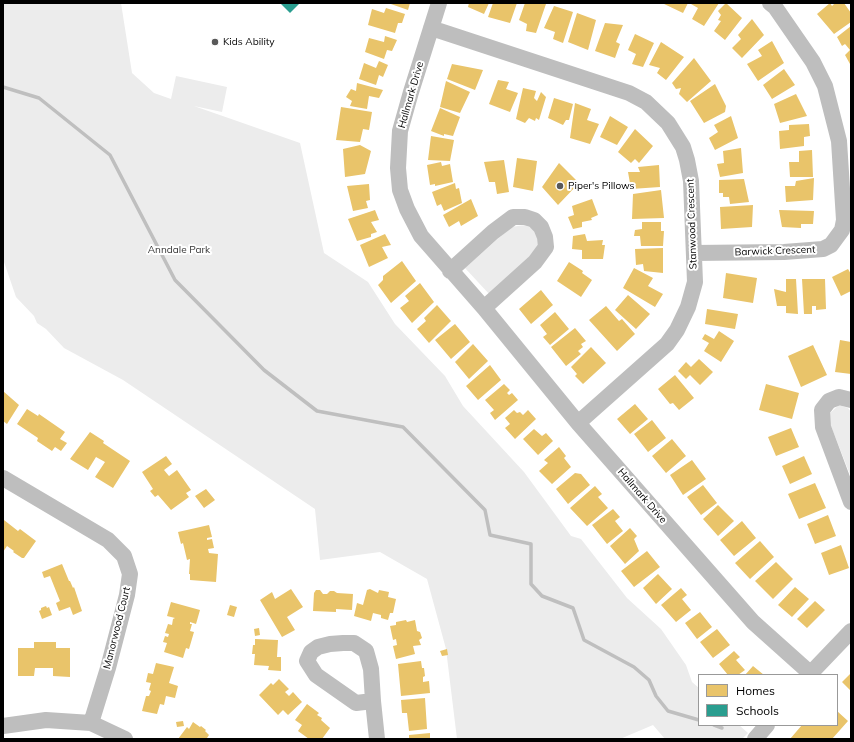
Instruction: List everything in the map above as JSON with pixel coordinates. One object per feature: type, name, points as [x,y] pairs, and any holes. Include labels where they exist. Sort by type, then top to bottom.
[{"type":"street","name":"Hallmark Drive","points":[[439,3],[400,131],[398,168],[400,190],[407,209],[421,236],[450,271],[484,308],[578,423],[753,622],[810,674]]},
{"type":"street","name":"Barwick Crescent","points":[[694,253],[784,252],[823,249],[831,245],[842,230],[844,220],[839,141],[824,86],[813,62],[775,7],[770,3]]},
{"type":"street","name":"Stanwood Crescent","points":[[431,28],[629,93],[646,102],[660,114],[668,123],[683,147],[692,181],[695,282],[688,307],[677,330],[667,344],[578,423]]},
{"type":"street","points":[[450,271],[493,232],[513,217],[525,217],[534,220],[541,227],[545,236],[546,247],[539,257],[522,275],[484,308]]},
{"type":"street","points":[[851,400],[839,397],[829,401],[822,410],[824,432],[851,502]]},
{"type":"street","name":"Manorwood Court","points":[[3,478],[108,540],[124,556],[130,574],[127,595],[108,668],[91,723]]},
{"type":"street","points":[[810,674],[851,631]]},
{"type":"street","points":[[373,701],[356,703],[316,675],[307,661],[311,652],[318,647],[343,643],[354,643],[366,651],[371,669],[377,739]]},
{"type":"street","points":[[3,726],[46,720],[91,723],[125,739]]},
{"type":"street","points":[[754,739],[766,726]]},
{"type":"green space","name":"Anndale Park","points":[[3,3],[121,3],[132,73],[154,93],[171,99],[176,76],[227,87],[222,112],[194,106],[300,143],[324,253],[368,282],[395,324],[445,376],[463,406],[524,472],[571,536],[581,539],[627,598],[661,629],[686,665],[692,682],[698,687],[698,726],[740,726],[748,733],[742,739],[665,739],[653,725],[620,739],[457,739],[446,649],[427,579],[380,552],[320,560],[315,509],[123,380],[64,348],[46,329],[37,323],[34,316],[16,297],[3,259]]},
{"type":"green space","points":[[525,225],[533,229],[539,237],[539,248],[490,295],[465,268],[511,227]]},
{"type":"green space","points":[[839,405],[848,408],[851,412],[851,477],[829,421],[830,413]]},
{"type":"building: Homes","points":[[388,3],[410,3],[408,10]]},
{"type":"building: Homes","points":[[469,3],[489,3],[484,14],[468,7]]},
{"type":"building: Homes","points":[[493,3],[517,3],[510,23],[488,17]]},
{"type":"building: Homes","points":[[525,3],[546,4],[536,33],[526,31],[527,24],[519,20]]},
{"type":"building: Homes","points":[[662,3],[688,3],[683,13]]},
{"type":"building: Homes","points":[[719,3],[704,26],[692,19],[698,8],[691,4]]},
{"type":"building: Homes","points":[[726,3],[742,18],[725,40],[714,31],[721,21],[718,20],[721,15],[718,11]]},
{"type":"building: Homes","points":[[830,3],[832,6],[835,3],[844,3],[851,13],[851,22],[834,34],[817,14]]},
{"type":"building: Homes","points":[[554,6],[573,12],[563,43],[553,39],[555,32],[544,28]]},
{"type":"building: Homes","points":[[386,8],[405,14],[402,23],[398,23],[395,33],[368,25],[372,9],[384,13]]},
{"type":"building: Homes","points":[[577,13],[596,20],[588,50],[568,42]]},
{"type":"building: Homes","points":[[752,19],[764,35],[742,58],[732,48],[741,39],[738,35]]},
{"type":"building: Homes","points":[[605,23],[623,25],[616,42],[620,44],[615,58],[595,51]]},
{"type":"building: Homes","points":[[851,26],[850,64],[845,55],[850,50],[845,44],[842,46],[837,37]]},
{"type":"building: Homes","points":[[635,34],[654,43],[643,67],[632,64],[636,54],[628,50]]},
{"type":"building: Homes","points":[[385,36],[397,40],[392,51],[387,50],[384,59],[365,52],[369,38],[384,42]]},
{"type":"building: Homes","points":[[772,41],[784,63],[758,81],[747,64],[762,56],[758,50]]},
{"type":"building: Homes","points":[[661,42],[684,57],[666,80],[657,73],[660,68],[649,65]]},
{"type":"building: Homes","points":[[694,58],[711,81],[687,102],[679,94],[681,88],[676,89],[672,83]]},
{"type":"building: Homes","points":[[379,61],[388,65],[383,77],[379,75],[376,85],[359,79],[364,63],[376,68]]},
{"type":"building: Homes","points":[[452,64],[483,70],[475,90],[447,79]]},
{"type":"building: Homes","points":[[784,69],[795,85],[772,99],[763,85]]},
{"type":"building: Homes","points":[[498,80],[509,82],[506,89],[518,93],[510,112],[489,104]]},
{"type":"building: Homes","points":[[446,81],[470,92],[460,113],[440,107]]},
{"type":"building: Homes","points":[[357,83],[383,90],[379,98],[369,96],[367,109],[350,106],[352,101],[346,97],[351,89],[356,91]]},
{"type":"building: Homes","points":[[715,84],[726,106],[725,112],[704,123],[690,101]]},
{"type":"building: Homes","points":[[523,88],[536,91],[534,98],[537,101],[541,92],[546,97],[539,120],[536,118],[535,121],[529,118],[525,123],[516,119]]},
{"type":"building: Homes","points":[[796,94],[807,116],[780,123],[774,104]]},
{"type":"building: Homes","points":[[554,98],[573,104],[569,120],[566,120],[563,125],[548,118]]},
{"type":"building: Homes","points":[[575,103],[591,109],[587,120],[599,124],[590,144],[570,138]]},
{"type":"building: Homes","points":[[341,107],[372,112],[369,130],[363,129],[360,142],[336,140]]},
{"type":"building: Homes","points":[[440,108],[460,117],[453,136],[444,134],[444,136],[431,131]]},
{"type":"building: Homes","points":[[610,116],[628,127],[617,145],[600,137]]},
{"type":"building: Homes","points":[[731,116],[738,138],[715,150],[709,138],[718,132],[714,125]]},
{"type":"building: Homes","points":[[809,124],[810,136],[804,137],[804,146],[780,149],[779,131],[789,130],[789,125]]},
{"type":"building: Homes","points":[[635,129],[653,146],[639,163],[635,159],[631,163],[618,152]]},
{"type":"building: Homes","points":[[431,136],[454,140],[450,161],[428,160]]},
{"type":"building: Homes","points":[[360,145],[371,151],[365,174],[345,177],[343,149]]},
{"type":"building: Homes","points":[[741,148],[743,173],[720,177],[717,164],[724,163],[723,151]]},
{"type":"building: Homes","points":[[812,150],[813,177],[790,177],[789,162],[799,162],[799,151]]},
{"type":"building: Homes","points":[[517,158],[537,161],[533,191],[513,187]]},
{"type":"building: Homes","points":[[504,160],[509,192],[497,194],[495,182],[489,182],[484,162]]},
{"type":"building: Homes","points":[[441,162],[442,166],[450,164],[453,182],[435,186],[435,184],[430,185],[427,165]]},
{"type":"building: Homes","points":[[559,163],[579,183],[558,205],[542,187]]},
{"type":"building: Homes","points":[[659,165],[660,187],[631,189],[628,172],[640,172],[638,167]]},
{"type":"building: Homes","points":[[814,178],[813,200],[786,202],[785,186],[795,186],[796,181]]},
{"type":"building: Homes","points":[[744,179],[749,202],[730,204],[729,197],[723,197],[723,193],[719,193],[719,180]]},
{"type":"building: Homes","points":[[455,183],[456,189],[459,188],[462,203],[444,211],[441,204],[437,206],[432,192]]},
{"type":"building: Homes","points":[[369,184],[370,200],[366,201],[368,208],[353,211],[347,186]]},
{"type":"building: Homes","points":[[661,190],[664,218],[632,219],[633,194]]},
{"type":"building: Homes","points":[[471,199],[478,216],[461,226],[459,221],[449,227],[443,215]]},
{"type":"building: Homes","points":[[592,199],[598,215],[591,218],[592,220],[582,222],[582,227],[573,229],[568,217],[574,215],[572,206]]},
{"type":"building: Homes","points":[[753,205],[752,227],[721,229],[720,207]]},
{"type":"building: Homes","points":[[375,210],[379,220],[371,222],[377,232],[371,234],[371,237],[357,241],[348,219]]},
{"type":"building: Homes","points":[[779,210],[814,211],[813,224],[801,224],[801,228],[782,227]]},
{"type":"building: Homes","points":[[642,222],[661,222],[661,231],[664,231],[663,246],[641,246],[640,236],[634,236],[635,230],[642,229]]},
{"type":"building: Homes","points":[[385,234],[391,245],[382,247],[388,258],[369,267],[360,245]]},
{"type":"building: Homes","points":[[585,234],[587,241],[603,240],[602,245],[605,245],[603,259],[582,259],[582,250],[572,249],[573,236]]},
{"type":"building: Homes","points":[[663,248],[663,273],[644,271],[643,264],[636,265],[635,249]]},
{"type":"building: Homes","points":[[402,261],[416,281],[391,303],[378,285],[383,280],[383,276]]},
{"type":"building: Homes","points":[[569,262],[583,271],[582,273],[592,280],[581,297],[557,281]]},
{"type":"building: Homes","points":[[634,268],[653,278],[648,286],[663,294],[655,307],[623,288]]},
{"type":"building: Homes","points":[[848,269],[851,274],[851,291],[841,296],[832,277]]},
{"type":"building: Homes","points":[[726,273],[757,278],[753,303],[723,298]]},
{"type":"building: Homes","points":[[786,279],[796,279],[798,314],[786,313],[786,306],[777,306],[774,289],[786,292]]},
{"type":"building: Homes","points":[[802,279],[825,279],[826,309],[816,310],[816,306],[812,306],[812,314],[804,314]]},
{"type":"building: Homes","points":[[420,283],[434,302],[412,323],[400,308],[409,301],[405,296]]},
{"type":"building: Homes","points":[[541,290],[553,305],[531,324],[519,309]]},
{"type":"building: Homes","points":[[628,295],[650,314],[636,329],[615,310]]},
{"type":"building: Homes","points":[[437,305],[451,321],[429,343],[417,329],[426,321],[424,318]]},
{"type":"building: Homes","points":[[606,306],[619,321],[622,319],[635,334],[617,351],[589,320]]},
{"type":"building: Homes","points":[[707,309],[738,314],[735,329],[705,324]]},
{"type":"building: Homes","points":[[555,312],[569,329],[550,345],[543,337],[547,334],[540,325]]},
{"type":"building: Homes","points":[[455,324],[470,342],[451,359],[435,340]]},
{"type":"building: Homes","points":[[575,328],[586,341],[581,344],[583,347],[578,351],[581,354],[566,366],[551,347]]},
{"type":"building: Homes","points":[[719,331],[734,341],[721,362],[704,351],[709,343],[702,339],[705,334],[714,339]]},
{"type":"building: Homes","points":[[840,340],[851,342],[851,374],[835,372]]},
{"type":"building: Homes","points":[[473,344],[488,361],[469,379],[455,362]]},
{"type":"building: Homes","points":[[813,345],[827,375],[801,387],[788,356]]},
{"type":"building: Homes","points":[[591,347],[606,363],[583,384],[575,376],[577,374],[571,367]]},
{"type":"building: Homes","points":[[699,359],[713,372],[700,385],[690,375],[686,379],[678,371],[686,362],[691,367]]},
{"type":"building: Homes","points":[[490,365],[501,380],[478,400],[466,386]]},
{"type":"building: Homes","points":[[675,375],[694,398],[679,410],[673,403],[670,404],[658,389]]},
{"type":"building: Homes","points":[[504,384],[510,390],[507,393],[509,395],[512,393],[518,400],[495,420],[490,413],[494,410],[485,400]]},
{"type":"building: Homes","points":[[766,384],[799,393],[792,419],[759,410]]},
{"type":"building: Homes","points":[[3,391],[19,405],[7,424],[3,421]]},
{"type":"building: Homes","points":[[635,404],[648,419],[630,434],[617,419]]},
{"type":"building: Homes","points":[[27,409],[38,416],[39,414],[65,432],[60,439],[67,443],[61,451],[55,447],[52,451],[37,441],[38,438],[17,424]]},
{"type":"building: Homes","points":[[514,410],[523,415],[528,410],[536,419],[515,439],[505,428],[510,424],[505,418]]},
{"type":"building: Homes","points":[[652,420],[666,438],[648,452],[634,434]]},
{"type":"building: Homes","points":[[791,428],[799,447],[776,456],[768,437]]},
{"type":"building: Homes","points":[[534,429],[542,436],[546,433],[553,441],[538,455],[523,439]]},
{"type":"building: Homes","points":[[90,432],[104,441],[103,443],[130,461],[113,488],[95,477],[105,462],[96,457],[88,470],[70,459]]},
{"type":"building: Homes","points":[[672,439],[686,456],[666,473],[652,456]]},
{"type":"building: Homes","points":[[559,447],[566,456],[564,458],[571,467],[552,484],[539,471],[548,463],[544,460]]},
{"type":"building: Homes","points":[[166,456],[172,464],[164,470],[169,476],[177,470],[191,490],[186,493],[189,497],[171,510],[158,495],[155,497],[150,491],[153,489],[142,472]]},
{"type":"building: Homes","points":[[804,456],[812,474],[790,484],[782,466]]},
{"type":"building: Homes","points":[[692,460],[706,479],[683,495],[670,475]]},
{"type":"building: Homes","points":[[575,473],[581,474],[590,485],[568,504],[556,489]]},
{"type":"building: Homes","points":[[815,483],[826,508],[799,519],[788,494]]},
{"type":"building: Homes","points":[[703,485],[717,503],[701,515],[687,497]]},
{"type":"building: Homes","points":[[595,486],[602,494],[598,497],[608,508],[587,526],[570,508]]},
{"type":"building: Homes","points":[[206,489],[215,500],[204,508],[195,496]]},
{"type":"building: Homes","points":[[718,505],[734,521],[718,536],[703,519]]},
{"type":"building: Homes","points":[[613,509],[620,517],[615,521],[623,531],[607,544],[592,525]]},
{"type":"building: Homes","points":[[828,515],[836,536],[815,544],[807,524]]},
{"type":"building: Homes","points":[[4,520],[18,531],[20,529],[36,541],[24,558],[13,552],[14,551],[7,546],[3,552]]},
{"type":"building: Homes","points":[[742,521],[756,538],[734,556],[720,540]]},
{"type":"building: Homes","points":[[209,525],[212,537],[207,538],[207,540],[212,539],[214,548],[208,549],[209,553],[218,554],[216,582],[190,580],[190,559],[187,560],[183,543],[181,544],[178,532]]},
{"type":"building: Homes","points":[[630,528],[637,536],[634,539],[639,551],[625,564],[610,546]]},
{"type":"building: Homes","points":[[760,541],[774,557],[750,579],[735,563]]},
{"type":"building: Homes","points":[[841,545],[849,568],[829,575],[821,553]]},
{"type":"building: Homes","points":[[647,551],[660,567],[634,587],[621,571]]},
{"type":"building: Homes","points":[[776,562],[793,579],[773,599],[755,581]]},
{"type":"building: Homes","points":[[62,564],[69,581],[73,588],[74,587],[82,611],[73,615],[70,607],[59,611],[56,603],[60,601],[50,576],[44,578],[42,572]]},
{"type":"building: Homes","points":[[658,574],[672,589],[656,604],[643,588]]},
{"type":"building: Homes","points":[[795,587],[809,599],[792,617],[778,605]]},
{"type":"building: Homes","points":[[681,588],[687,595],[682,599],[691,610],[676,622],[661,605]]},
{"type":"building: Homes","points":[[291,589],[303,607],[287,617],[295,630],[282,637],[260,600],[272,592],[275,599]]},
{"type":"building: Homes","points":[[370,589],[378,593],[379,590],[389,592],[388,597],[396,599],[393,613],[390,613],[388,620],[381,618],[381,615],[373,613],[371,621],[354,616],[357,603],[363,605],[367,590]]},
{"type":"building: Homes","points":[[316,590],[320,590],[323,594],[334,591],[337,593],[353,594],[352,610],[336,609],[336,612],[313,611],[314,593]]},
{"type":"building: Homes","points":[[815,601],[825,610],[807,628],[797,619]]},
{"type":"building: Homes","points":[[171,602],[200,610],[196,624],[190,622],[190,624],[192,624],[190,631],[194,632],[189,649],[186,648],[183,658],[164,652],[167,643],[163,642],[165,636],[168,637],[169,634],[165,633],[168,624],[172,625],[173,619],[175,618],[167,616]]},
{"type":"building: Homes","points":[[230,605],[237,607],[234,617],[227,615]]},
{"type":"building: Homes","points":[[46,606],[47,608],[49,607],[52,615],[42,619],[39,611],[41,608]]},
{"type":"building: Homes","points":[[700,612],[712,627],[697,639],[685,623]]},
{"type":"building: Homes","points":[[406,620],[407,622],[415,620],[417,631],[420,632],[422,638],[419,640],[421,645],[413,646],[415,654],[396,659],[393,646],[397,645],[396,639],[393,640],[390,626],[396,625],[396,622]]},
{"type":"building: Homes","points":[[259,628],[260,635],[255,636],[254,629]]},
{"type":"building: Homes","points":[[717,629],[730,645],[713,658],[700,642]]},
{"type":"building: Homes","points":[[255,639],[278,640],[277,657],[281,657],[281,671],[268,670],[269,666],[254,665],[255,654],[252,654]]},
{"type":"building: Homes","points":[[34,642],[56,642],[56,648],[70,648],[70,677],[53,676],[53,668],[35,668],[34,676],[18,676],[18,648],[34,648]]},
{"type":"building: Homes","points":[[447,649],[448,655],[442,656],[440,651]]},
{"type":"building: Homes","points":[[734,651],[740,657],[736,660],[745,670],[739,674],[727,674],[719,664]]},
{"type":"building: Homes","points":[[421,661],[425,676],[423,677],[423,682],[429,681],[430,693],[401,696],[398,664]]},
{"type":"building: Homes","points":[[156,663],[174,667],[169,683],[178,686],[175,698],[166,696],[164,705],[160,704],[157,714],[142,711],[146,696],[149,696],[151,691],[149,690],[151,683],[146,682],[148,673],[153,674]]},
{"type":"building: Homes","points":[[753,666],[763,674],[746,674]]},
{"type":"building: Homes","points":[[851,673],[851,691],[842,682]]},
{"type":"building: Homes","points":[[279,679],[289,689],[285,692],[289,696],[293,692],[302,702],[288,715],[283,710],[278,715],[259,695],[271,683],[273,685]]},
{"type":"building: Homes","points":[[425,698],[427,729],[409,731],[407,713],[402,713],[401,700]]},
{"type":"building: Homes","points":[[307,704],[319,713],[317,715],[322,718],[321,720],[330,728],[322,739],[309,739],[298,731],[302,725],[295,720]]},
{"type":"building: Homes","points":[[838,712],[848,721],[832,739],[790,739],[801,726],[838,726]]},
{"type":"building: Homes","points":[[183,721],[184,726],[177,727],[176,722]]},
{"type":"building: Homes","points":[[193,722],[206,730],[205,731],[209,735],[207,738],[209,739],[178,739],[187,727],[189,729]]},
{"type":"building: Homes","points":[[430,733],[430,739],[409,739],[409,735]]},
{"type":"building: Schools","points":[[280,3],[300,3],[290,13]]},
{"type":"waterway","points":[[3,87],[39,98],[110,155],[175,280],[264,370],[317,411],[403,427],[485,510],[490,535],[531,544],[531,584],[542,596],[573,608],[584,640],[634,667],[649,680],[656,696],[668,711],[698,720]]},
{"type":"waterway","points":[[717,726],[722,728]]},
{"type":"place","name":"Kids Ability","points":[[215,42]]},
{"type":"place","name":"Piper's Pillows","points":[[560,186]]}]
